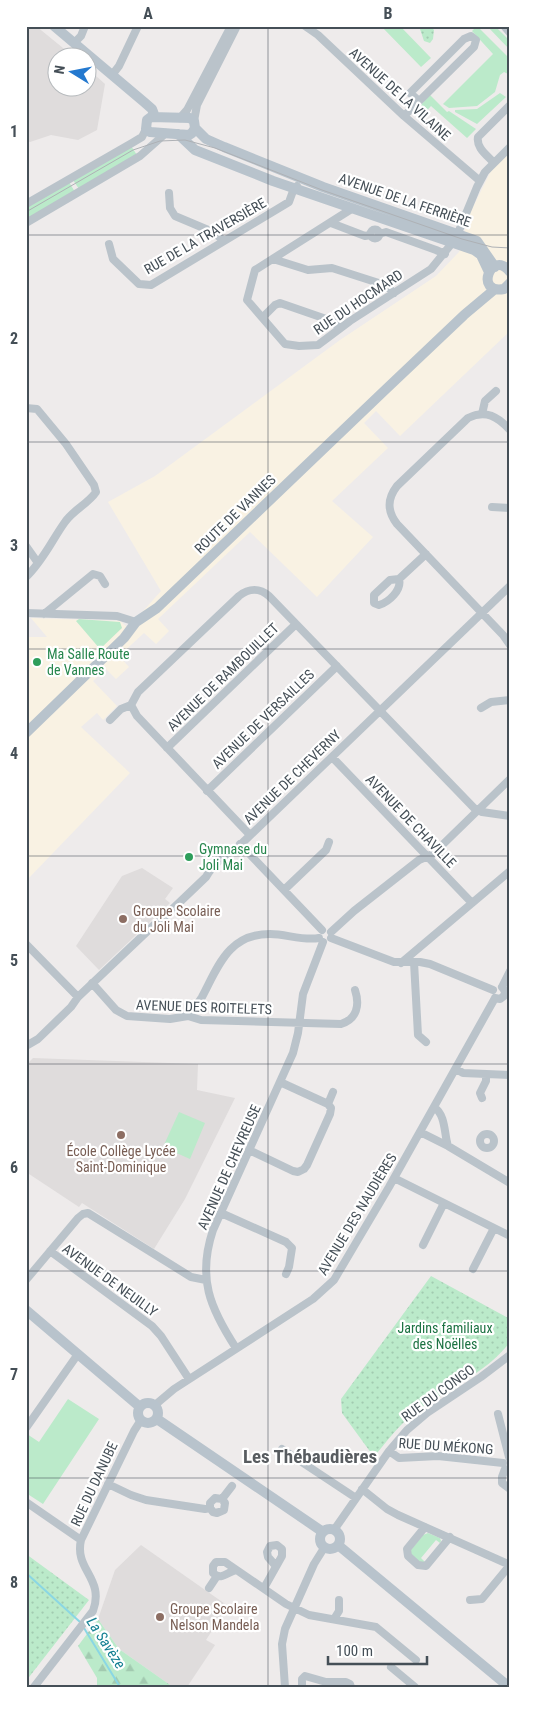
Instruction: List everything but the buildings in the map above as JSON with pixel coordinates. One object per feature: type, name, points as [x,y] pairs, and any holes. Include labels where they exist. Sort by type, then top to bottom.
[{"type":"street","points":[[54,26],[152,109],[155,117]]},
{"type":"street","points":[[74,43],[81,36],[85,26]]},
{"type":"street","points":[[112,75],[119,66],[138,26]]},
{"type":"street","points":[[180,118],[187,110],[231,26]]},
{"type":"street","points":[[146,129],[150,132],[192,134],[197,105],[237,26]]},
{"type":"street","points":[[504,26],[510,33]]},
{"type":"street","name":"AVENUE DE LA VILAINE","points":[[308,28],[404,116],[480,181]]},
{"type":"street","points":[[404,116],[474,47],[476,40],[474,38],[471,36],[464,39],[410,92],[419,101]]},
{"type":"street","points":[[494,163],[479,147],[478,137],[510,105]]},
{"type":"street","points":[[26,204],[132,144],[142,137],[146,129],[147,120],[151,117],[190,118],[195,125]]},
{"type":"street","name":"AVENUE DE LA FERRIÈRE","points":[[195,125],[206,139],[224,147],[456,238]]},
{"type":"street","points":[[26,223],[140,156],[166,133]]},
{"type":"street","name":"AVENUE DE LA FERRIÈRE","points":[[178,134],[195,150],[295,189],[456,238],[477,241],[501,267]]},
{"type":"street","name":"RUE DU HOCMARD","points":[[353,208],[255,270],[247,300],[285,344],[299,346],[318,345],[340,328],[431,269],[456,238],[485,172],[510,148]]},
{"type":"street","points":[[294,175],[297,186],[295,189]]},
{"type":"street","name":"RUE DE LA TRAVERSIÈRE","points":[[109,244],[113,259],[136,281],[145,285],[151,285],[289,202],[295,189]]},
{"type":"street","points":[[169,192],[170,208],[175,216],[214,232],[224,241]]},
{"type":"street","points":[[331,223],[365,236],[370,235],[374,230],[378,231],[379,234],[386,232],[445,254]]},
{"type":"street","points":[[273,259],[308,270],[332,268],[385,285],[394,293]]},
{"type":"street","points":[[501,267],[487,280],[492,287],[501,290],[509,285]]},
{"type":"street","name":"ROUTE DE VANNES","points":[[26,733],[124,638],[136,622],[147,616],[164,602],[464,315],[472,304],[492,287]]},
{"type":"street","points":[[263,318],[275,304],[280,304],[332,321],[340,328]]},
{"type":"street","points":[[482,414],[485,401],[496,391]]},
{"type":"street","points":[[26,408],[37,409],[66,444],[94,485],[96,492],[93,498],[66,520],[38,564],[26,577]]},
{"type":"street","points":[[510,430],[496,417],[482,414],[474,415],[465,420],[397,486],[390,497],[389,510],[392,517],[504,635],[510,645]]},
{"type":"street","points":[[492,507],[510,508]]},
{"type":"street","points":[[26,546],[38,564]]},
{"type":"street","points":[[399,579],[426,554]]},
{"type":"street","points":[[44,614],[93,574],[100,576],[105,584]]},
{"type":"street","name":"AVENUE DE CHEVERNY","points":[[26,1046],[38,1039],[71,1007],[92,983],[169,913],[232,850],[250,835],[510,586]]},
{"type":"street","points":[[110,720],[122,709],[131,705],[138,692],[243,593],[257,590],[266,594],[478,811],[510,816]]},
{"type":"street","points":[[26,613],[117,616],[136,622]]},
{"type":"street","name":"AVENUE DE RAMBOUILLET","points":[[167,748],[296,624]]},
{"type":"street","name":"AVENUE DE VERSAILLES","points":[[207,790],[337,666]]},
{"type":"street","points":[[481,708],[491,702],[510,700]]},
{"type":"street","points":[[131,705],[137,716],[250,835]]},
{"type":"street","name":"AVENUE DE CHAVILLE","points":[[332,757],[472,903]]},
{"type":"street","points":[[188,1016],[202,996],[220,962],[238,943],[250,937],[265,934],[283,934],[328,942],[331,935],[354,911],[411,866],[433,854],[510,779]]},
{"type":"street","points":[[284,890],[326,850],[329,842]]},
{"type":"street","points":[[240,844],[322,930],[326,929],[331,935],[394,962],[417,962],[448,970],[500,998],[506,991],[510,971]]},
{"type":"street","points":[[401,963],[510,871]]},
{"type":"street","points":[[321,940],[319,933],[322,930]]},
{"type":"street","name":"AVENUE DE CHEVREUSE","points":[[236,1348],[214,1311],[206,1280],[209,1242],[293,1053],[303,994],[321,940]]},
{"type":"street","points":[[26,944],[78,997]]},
{"type":"street","points":[[417,950],[418,1035],[426,1042]]},
{"type":"street","name":"AVENUE DES ROITELETS","points":[[92,983],[116,1010],[127,1016],[170,1019],[188,1016],[200,1020],[299,1023],[341,1024],[348,1022],[356,1014],[357,998],[355,990]]},
{"type":"street","points":[[494,994],[496,986],[506,991]]},
{"type":"street","name":"AVENUE DES NAUDIÈRES","points":[[156,1405],[170,1391],[327,1288],[340,1273],[456,1069],[494,994]]},
{"type":"street","points":[[456,1069],[463,1072],[510,1075]]},
{"type":"street","points":[[482,1098],[480,1093],[486,1080],[486,1074]]},
{"type":"street","points":[[249,1150],[292,1171],[304,1170],[330,1114],[331,1108],[328,1104],[280,1082]]},
{"type":"street","points":[[328,1104],[334,1092]]},
{"type":"street","points":[[434,1107],[441,1114],[448,1146]]},
{"type":"street","points":[[420,1132],[448,1146],[510,1183]]},
{"type":"street","points":[[434,1139],[446,1136]]},
{"type":"street","points":[[476,1162],[484,1148]]},
{"type":"street","points":[[394,1178],[510,1236]]},
{"type":"street","points":[[423,1245],[444,1204]]},
{"type":"street","points":[[26,1280],[81,1216],[88,1213],[191,1278],[206,1280]]},
{"type":"street","points":[[221,1213],[286,1242],[292,1248],[286,1274]]},
{"type":"street","points":[[472,1269],[494,1228]]},
{"type":"street","name":"AVENUE DE NEUILLY","points":[[50,1251],[152,1326],[161,1336],[189,1379]]},
{"type":"street","points":[[26,1310],[140,1407]]},
{"type":"street","points":[[26,1428],[78,1354]]},
{"type":"street","name":"RUE DU CONGO","points":[[334,1530],[388,1451],[407,1430],[510,1355]]},
{"type":"street","points":[[148,1402],[156,1405],[159,1412],[157,1420],[148,1423],[141,1420],[138,1413],[140,1407],[148,1402]]},
{"type":"street","name":"RUE DU MÉKONG","points":[[498,1414],[507,1463],[502,1483],[510,1489]]},
{"type":"street","name":"RUE DU DANUBE","points":[[34,1687],[93,1611],[97,1597],[95,1584],[81,1558],[81,1540],[134,1430],[141,1420]]},
{"type":"street","points":[[157,1420],[323,1532]]},
{"type":"street","points":[[282,1449],[356,1498]]},
{"type":"street","name":"RUE DU MÉKONG","points":[[388,1451],[399,1458],[438,1456],[507,1463]]},
{"type":"street","points":[[108,1484],[146,1500],[205,1509],[210,1508]]},
{"type":"street","points":[[222,1499],[232,1486]]},
{"type":"street","points":[[362,1489],[387,1509],[510,1565],[482,1599],[470,1600]]},
{"type":"street","points":[[210,1508],[210,1503],[213,1499],[222,1499]]},
{"type":"street","points":[[210,1508],[215,1513],[222,1512],[226,1506],[222,1499]]},
{"type":"street","points":[[26,1502],[81,1540]]},
{"type":"street","points":[[425,1527],[407,1549],[408,1556],[418,1565],[426,1566],[450,1537]]},
{"type":"street","points":[[328,1529],[334,1530],[340,1538],[338,1545],[332,1549],[324,1548],[320,1540],[323,1532],[328,1529]]},
{"type":"street","points":[[338,1545],[509,1687]]},
{"type":"street","points":[[285,1687],[282,1644],[285,1629],[314,1564],[324,1548]]},
{"type":"street","points":[[236,1570],[223,1577],[217,1576],[213,1569],[216,1562],[225,1562],[295,1608],[309,1615],[376,1627],[416,1660]]},
{"type":"street","points":[[264,1588],[275,1565]]},
{"type":"street","points":[[209,1588],[217,1576]]},
{"type":"street","points":[[334,1619],[339,1611],[339,1600]]},
{"type":"street","points":[[391,1667],[415,1687]]},
{"type":"street","points":[[302,1687],[302,1679],[305,1676],[326,1682],[346,1682],[351,1687]]},
{"type":"shaded area","points":[[26,26],[36,26],[63,48],[48,48],[48,98],[98,98],[98,78],[105,84],[97,130],[78,140],[51,135],[30,142],[26,141]]},
{"type":"shaded area","points":[[510,152],[510,331],[400,436],[376,411],[364,423],[388,448],[332,501],[373,537],[317,597],[250,532],[158,619],[169,631],[156,644],[144,633],[119,656],[129,667],[116,679],[106,669],[93,681],[117,706],[103,720],[97,713],[81,727],[130,773],[26,881],[26,637],[47,637],[31,618],[120,621],[128,628],[161,591],[108,502],[155,476],[340,340],[436,276],[459,252],[469,215],[491,171]]},
{"type":"shaded area","name":"Groupe Scolaire du Joli Mai","points":[[142,868],[173,888],[165,899],[170,903],[99,970],[76,946],[122,876]]},
{"type":"shaded area","name":"École Collège Lycée Saint-Dominique","points":[[33,1058],[198,1064],[197,1090],[235,1098],[185,1199],[154,1249],[82,1203],[79,1207],[26,1172],[26,1065]]},
{"type":"shaded area","name":"Groupe Scolaire Nelson Mandela","points":[[141,1545],[228,1606],[206,1640],[215,1645],[187,1687],[173,1687],[119,1649],[98,1619],[115,1570]]},
{"type":"green space","points":[[381,26],[400,26],[431,58],[421,67]]},
{"type":"green space","points":[[422,26],[430,26],[434,30],[433,39],[430,43],[424,41],[420,29]]},
{"type":"green space","points":[[477,26],[510,59],[510,75],[504,72],[500,75],[495,92],[477,106],[449,108],[443,104],[493,54],[472,31]]},
{"type":"green space","points":[[487,26],[495,26],[510,41],[510,50]]},
{"type":"green space","points":[[500,93],[506,97],[477,124],[455,112],[455,110],[477,109]]},
{"type":"green space","points":[[430,95],[447,112],[449,111],[476,129],[467,138],[431,106],[422,116],[416,110]]},
{"type":"green space","points":[[131,146],[137,155],[79,189],[73,180]]},
{"type":"green space","points":[[69,182],[75,192],[26,221],[26,207]]},
{"type":"green space","points":[[79,619],[120,622],[122,628],[100,649],[76,621]]},
{"type":"green space","points":[[179,1112],[205,1123],[190,1159],[163,1147]]},
{"type":"green space","name":"Jardins familiaux des Noëlles","points":[[431,1276],[510,1319],[510,1342],[477,1373],[413,1414],[397,1429],[374,1457],[342,1413],[341,1399]]},
{"type":"green space","points":[[68,1399],[99,1419],[43,1504],[26,1493],[26,1436],[27,1434],[39,1442]]},
{"type":"green space","points":[[428,1533],[440,1538],[441,1541],[440,1543],[436,1540],[421,1558],[425,1562],[420,1563],[410,1554],[410,1551],[423,1535]]},
{"type":"green space","points":[[26,1554],[89,1600],[26,1681]]},
{"type":"green space","points":[[98,1619],[119,1649],[173,1687],[97,1687],[97,1678],[78,1646]]},
{"type":"waterway","name":"La Savèze","points":[[26,1573],[80,1622]]},
{"type":"waterway","name":"La Savèze","points":[[84,1628],[120,1687]]},
{"type":"tram line","points":[[26,212],[133,150],[160,141],[185,140],[215,148],[322,190],[462,239],[492,247],[510,248]]},
{"type":"place","name":"Ma Salle Route de Vannes","points":[[37,662]]},
{"type":"place","name":"Gymnase du Joli Mai","points":[[189,857]]},
{"type":"place","name":"Groupe Scolaire du Joli Mai","points":[[123,919]]},
{"type":"place","name":"École Collège Lycée Saint-Dominique","points":[[121,1135]]},
{"type":"place","name":"Groupe Scolaire Nelson Mandela","points":[[160,1617]]},
{"type":"district","name":"Les Thébaudières","points":[[310,1456]]}]
